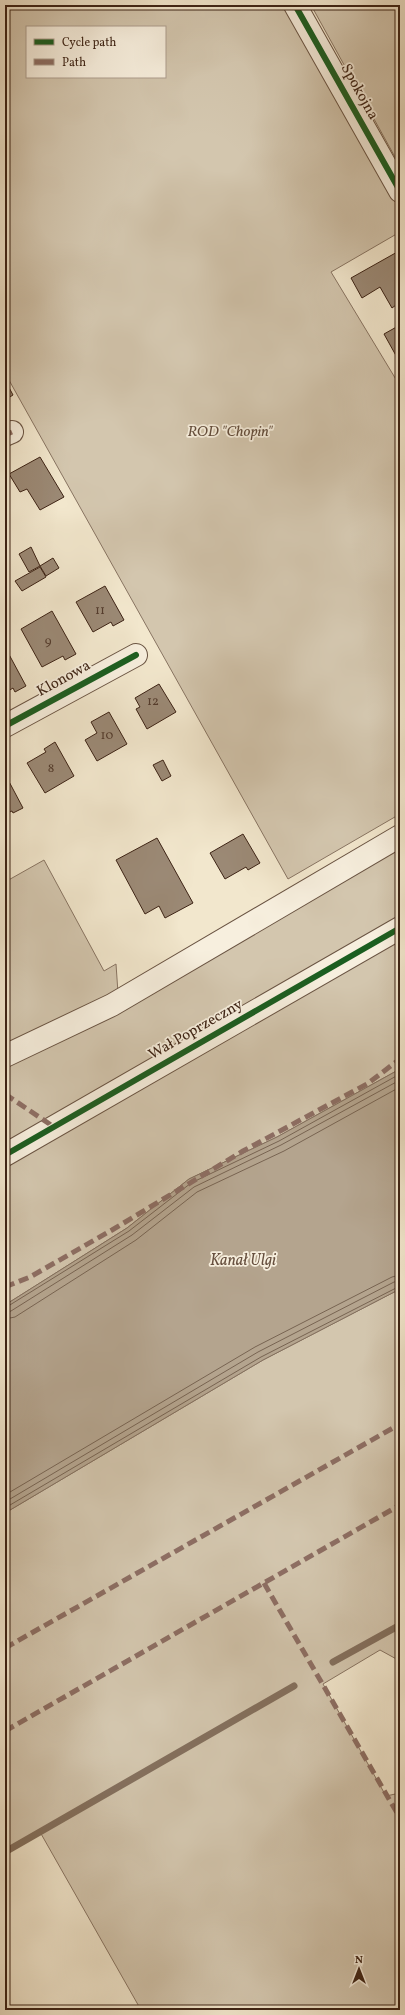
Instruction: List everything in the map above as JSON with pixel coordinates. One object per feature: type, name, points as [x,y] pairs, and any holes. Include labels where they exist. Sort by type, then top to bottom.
[{"type":"street","name":"Spokojna","points":[[295,5],[400,191]]},
{"type":"street","name":"Klonowa","points":[[5,726],[136,655]]},
{"type":"street","points":[[5,1056],[112,1005],[400,836]]},
{"type":"street","name":"Wał Poprzeczny","points":[[5,1155],[400,928]]},
{"type":"green space","name":"ROD \"Chopin\"","points":[[5,5],[285,5],[400,210],[400,232],[331,272],[400,386],[400,814],[288,879],[5,373]]},
{"type":"green space","points":[[311,5],[400,5],[400,166]]},
{"type":"green space","points":[[400,835],[400,1069],[277,1137],[189,1179],[127,1228],[5,1305],[5,1056]]},
{"type":"green space","points":[[44,860],[104,971],[116,964],[118,993],[5,1050],[5,882]]},
{"type":"green space","points":[[400,1289],[400,1661],[380,1650],[323,1684],[386,1796],[400,1793],[400,2009],[141,2010],[40,1832],[5,1852],[5,1513],[263,1360]]},
{"type":"water","name":"Kanał Ulgi","points":[[400,1069],[400,1289],[263,1360],[5,1513],[5,1305],[127,1228],[189,1179],[277,1137]]},
{"type":"building","points":[[399,251],[400,312],[396,305],[392,308],[380,287],[362,298],[351,278]]},
{"type":"building","points":[[400,325],[400,360],[399,361],[384,334]]},
{"type":"building","points":[[5,380],[13,395],[5,400]]},
{"type":"building","points":[[40,457],[64,497],[40,510],[27,489],[20,492],[9,474]]},
{"type":"building","points":[[31,547],[40,566],[29,572],[19,554]]},
{"type":"building","points":[[53,558],[59,568],[46,576],[40,566]]},
{"type":"building","points":[[40,567],[46,577],[22,591],[15,581]]},
{"type":"building","points":[[105,586],[124,620],[113,626],[111,622],[93,632],[76,602]]},
{"type":"building","points":[[52,611],[76,654],[65,660],[63,656],[42,667],[21,629]]},
{"type":"building","points":[[5,647],[26,686],[15,692],[13,688],[5,693]]},
{"type":"building","points":[[159,684],[176,712],[147,729],[136,709],[140,707],[135,698]]},
{"type":"building","points":[[109,712],[127,744],[97,761],[85,740],[97,733],[91,722]]},
{"type":"building","points":[[55,742],[74,776],[45,793],[27,763],[46,752],[44,749]]},
{"type":"building","points":[[163,760],[171,776],[162,781],[153,765]]},
{"type":"building","points":[[5,774],[23,808],[13,813],[12,811],[5,814]]},
{"type":"building","points":[[243,834],[260,863],[248,870],[246,867],[225,879],[210,853]]},
{"type":"building","points":[[157,838],[193,903],[165,918],[159,906],[145,914],[116,860]]},
{"type":"waterway","points":[[333,1662],[400,1625]]},
{"type":"waterway","points":[[5,1852],[294,1686]]},
{"type":"marked path","points":[[5,435],[12,432]]},
{"type":"marked path","points":[[5,1287],[30,1277],[112,1230],[243,1151],[367,1084],[400,1059]]},
{"type":"marked path","points":[[5,1094],[54,1127]]},
{"type":"marked path","points":[[5,1648],[400,1424]]},
{"type":"marked path","points":[[5,1731],[400,1505]]},
{"type":"marked path","points":[[264,1583],[400,1818]]},
{"type":"cycle path","points":[[295,5],[400,191]]},
{"type":"cycle path","points":[[5,726],[136,655]]},
{"type":"cycle path","points":[[5,1155],[400,928]]}]
